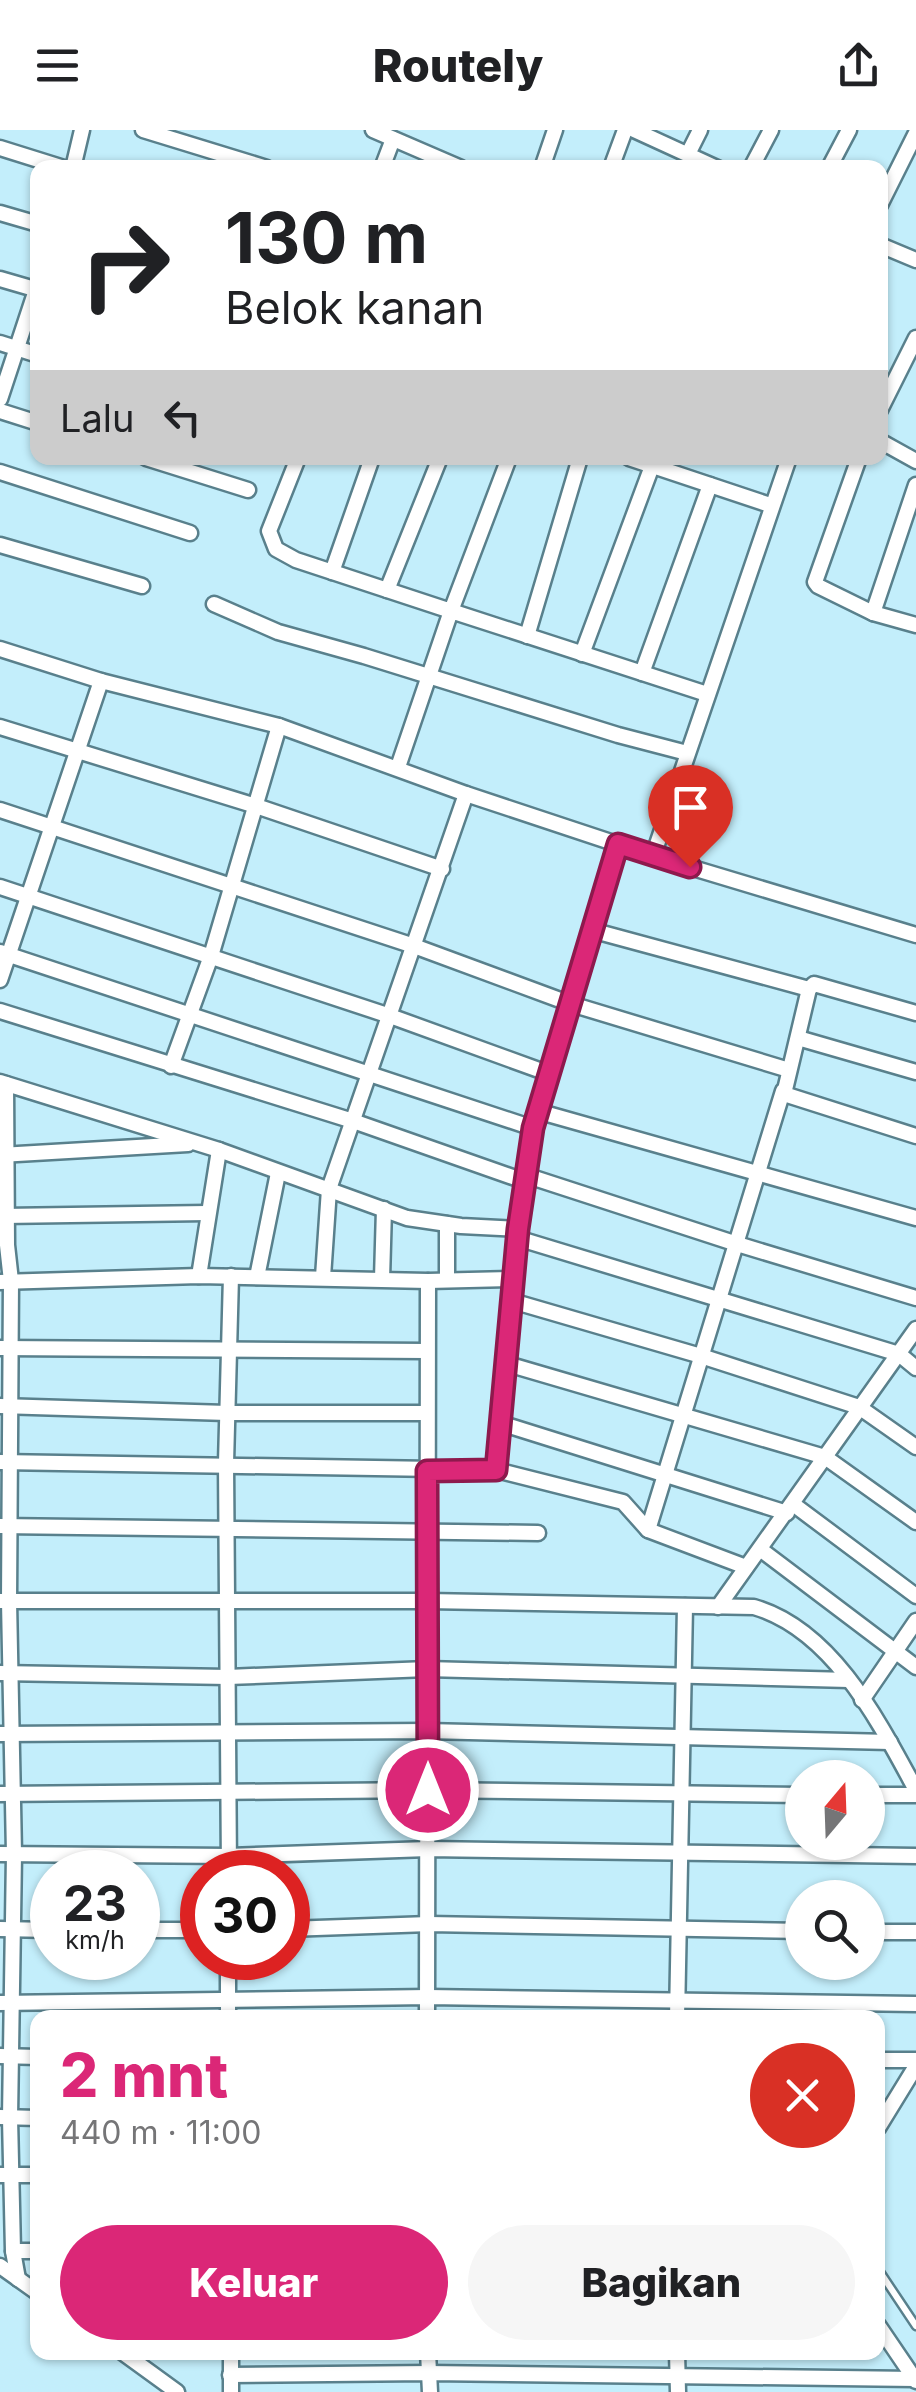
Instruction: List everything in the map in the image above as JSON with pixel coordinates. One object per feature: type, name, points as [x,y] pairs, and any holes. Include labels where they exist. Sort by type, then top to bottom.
[{"type":"street","points":[[75,160],[82,130]]},
{"type":"street","points":[[143,130],[241,160]]},
{"type":"street","points":[[373,130],[442,160]]},
{"type":"street","points":[[545,160],[555,130]]},
{"type":"street","points":[[614,160],[624,130]]},
{"type":"street","points":[[634,130],[701,160]]},
{"type":"street","points":[[688,154],[700,130]]},
{"type":"street","points":[[755,160],[771,130]]},
{"type":"street","points":[[834,160],[849,130]]},
{"type":"street","points":[[888,189],[916,133]]},
{"type":"street","points":[[385,160],[393,139]]},
{"type":"street","points":[[0,148],[38,160]]},
{"type":"street","points":[[0,213],[30,222]]},
{"type":"street","points":[[888,250],[916,260]]},
{"type":"street","points":[[0,279],[30,286]]},
{"type":"street","points":[[0,399],[30,308]]},
{"type":"street","points":[[888,394],[916,338]]},
{"type":"street","points":[[0,343],[30,352]]},
{"type":"street","points":[[0,411],[30,420]]},
{"type":"street","points":[[888,445],[916,461]]},
{"type":"street","points":[[168,465],[248,490]]},
{"type":"street","points":[[295,465],[269,531],[276,550],[332,572],[707,694]]},
{"type":"street","points":[[332,572],[370,465]]},
{"type":"street","points":[[386,590],[437,465]]},
{"type":"street","points":[[398,767],[506,465]]},
{"type":"street","points":[[526,636],[578,465]]},
{"type":"street","points":[[582,654],[653,465]]},
{"type":"street","points":[[661,465],[770,505]]},
{"type":"street","points":[[653,856],[785,465]]},
{"type":"street","points":[[857,465],[815,582],[873,613],[916,625]]},
{"type":"street","points":[[0,472],[190,532]]},
{"type":"street","points":[[873,613],[916,484]]},
{"type":"street","points":[[642,673],[710,485]]},
{"type":"street","points":[[0,545],[142,586]]},
{"type":"street","points":[[214,604],[278,632],[687,753]]},
{"type":"street","points":[[0,649],[101,681],[279,726],[653,856],[916,935]]},
{"type":"street","points":[[0,980],[4,953],[101,681]]},
{"type":"street","points":[[171,1066],[191,1016],[279,726]]},
{"type":"street","points":[[0,727],[256,806],[442,869]]},
{"type":"street","points":[[323,1278],[329,1188],[466,794]]},
{"type":"street","points":[[0,810],[414,946],[571,1004],[789,1070]]},
{"type":"street","points":[[496,1470],[504,1362],[533,1128],[618,844]]},
{"type":"street","points":[[0,887],[390,1016],[550,1074]]},
{"type":"street","points":[[591,930],[809,989]]},
{"type":"street","points":[[4,953],[533,1128]]},
{"type":"street","points":[[648,1530],[784,1091],[809,989],[814,984],[833,987],[916,1012]]},
{"type":"street","points":[[0,1012],[916,1298]]},
{"type":"street","points":[[798,1038],[916,1072]]},
{"type":"street","points":[[18,2278],[6,2175],[5,2117],[7,1245],[3,1083],[219,1150],[407,1218],[518,1233],[719,1300],[899,1354],[916,1368]]},
{"type":"street","points":[[784,1091],[788,1096],[916,1136]]},
{"type":"street","points":[[537,1111],[916,1218]]},
{"type":"street","points":[[2,1155],[199,1144]]},
{"type":"street","points":[[199,1276],[219,1150]]},
{"type":"street","points":[[257,1277],[278,1173]]},
{"type":"street","points":[[382,1279],[384,1209]]},
{"type":"street","points":[[4,1216],[207,1213]]},
{"type":"street","points":[[447,1224],[447,1280]]},
{"type":"street","points":[[6,1282],[199,1276],[513,1279]]},
{"type":"street","points":[[229,1850],[226,1463],[232,1276]]},
{"type":"street","points":[[428,1281],[428,2010]]},
{"type":"street","points":[[512,1301],[859,1407],[916,1447]]},
{"type":"street","points":[[718,1607],[916,1329]]},
{"type":"street","points":[[5,1348],[426,1351]]},
{"type":"street","points":[[504,1362],[824,1457],[916,1522]]},
{"type":"street","points":[[6,1406],[228,1414],[426,1413]]},
{"type":"street","points":[[500,1423],[790,1508],[916,1596]]},
{"type":"street","points":[[6,1462],[496,1470],[622,1502],[648,1530],[746,1568]]},
{"type":"street","points":[[5,1526],[538,1533]]},
{"type":"street","points":[[760,1549],[916,1666]]},
{"type":"street","points":[[4,1601],[427,1601],[754,1607],[781,1615],[849,1680],[890,1742],[916,1792],[885,1794]]},
{"type":"street","points":[[678,2010],[685,1606]]},
{"type":"street","points":[[862,1700],[916,1621]]},
{"type":"street","points":[[5,1673],[228,1677],[427,1669],[849,1680]]},
{"type":"street","points":[[5,1734],[427,1731],[890,1742]]},
{"type":"street","points":[[5,1794],[428,1790],[785,1795]]},
{"type":"street","points":[[310,1853],[428,1848],[916,1856]]},
{"type":"street","points":[[7,1854],[180,1856]]},
{"type":"street","points":[[310,1927],[428,1924],[785,1932]]},
{"type":"street","points":[[885,1932],[916,1932]]},
{"type":"street","points":[[228,1980],[228,2010]]},
{"type":"street","points":[[6,2003],[228,2010],[428,1997],[678,2010],[916,2004]]},
{"type":"street","points":[[5,2056],[30,2057]]},
{"type":"street","points":[[885,2061],[916,2063],[885,2114]]},
{"type":"street","points":[[5,2117],[30,2118]]},
{"type":"street","points":[[14,2251],[30,2251]]},
{"type":"street","points":[[0,2266],[30,2286]]},
{"type":"street","points":[[885,2335],[916,2380]]},
{"type":"street","points":[[133,2360],[177,2392]]},
{"type":"street","points":[[231,2360],[232,2392]]},
{"type":"street","points":[[428,2360],[430,2392]]},
{"type":"street","points":[[677,2360],[678,2385]]},
{"type":"street","points":[[230,2376],[429,2373],[678,2385],[916,2380]]},
{"type":"lane","points":[[885,2280],[916,2326]]},
{"type":"route","points":[[428,1790],[427,1471],[496,1470],[518,1229],[533,1128],[618,844],[690,867]]}]
